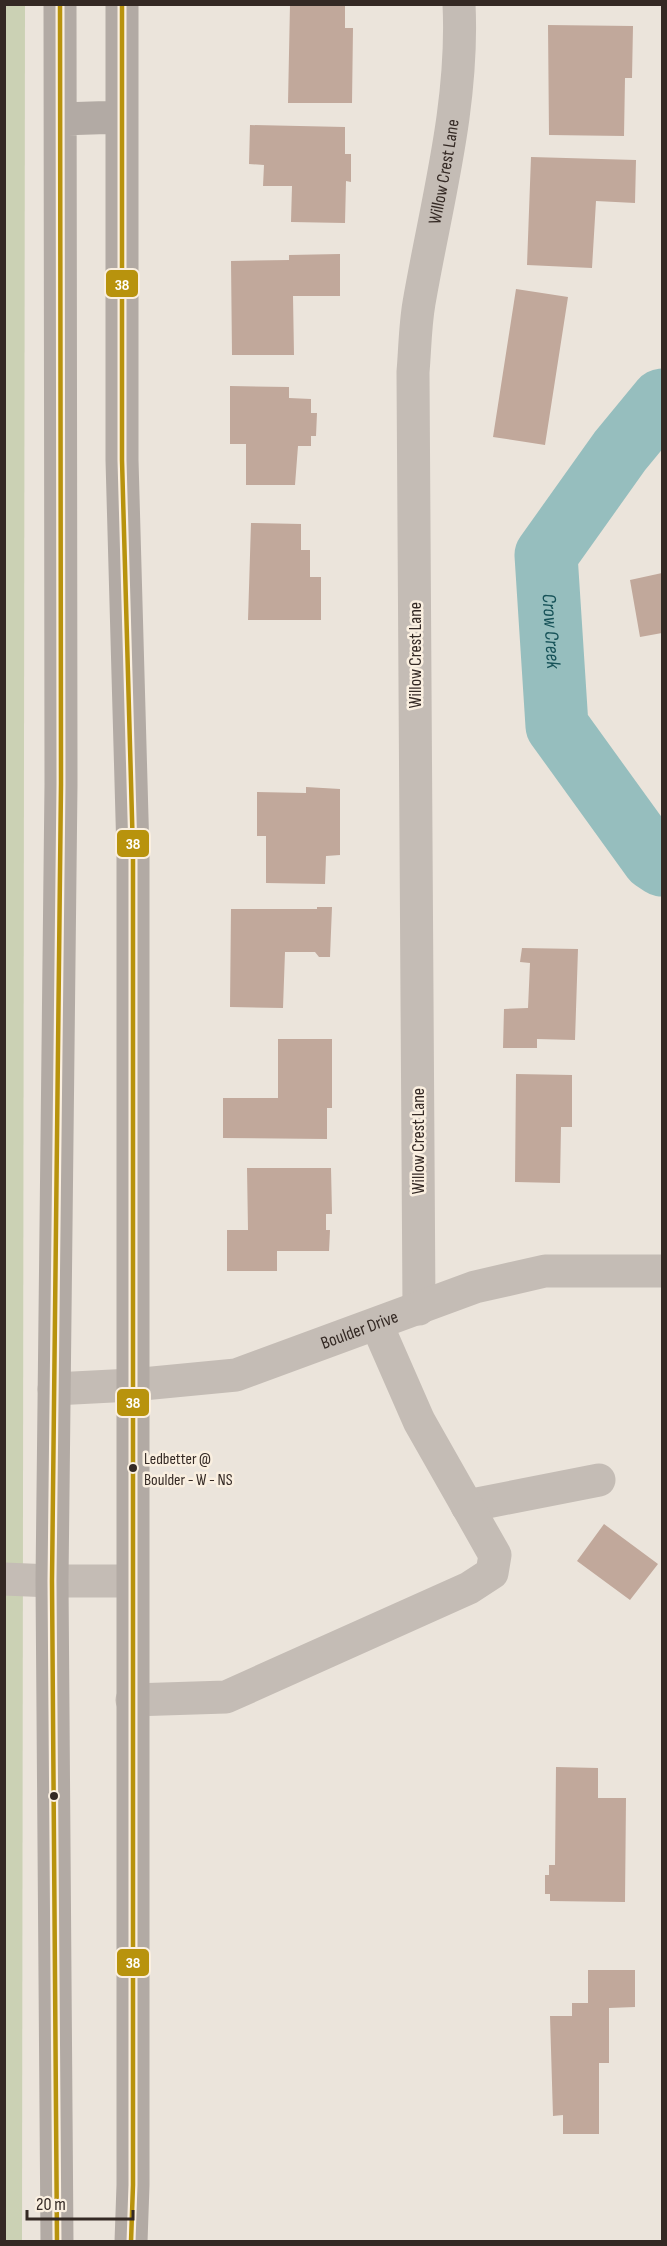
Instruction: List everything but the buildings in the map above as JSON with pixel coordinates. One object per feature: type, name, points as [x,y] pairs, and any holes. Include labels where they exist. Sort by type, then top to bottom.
[{"type":"main road","points":[[57,2241],[52,1581],[61,796],[60,4]]},
{"type":"main road","points":[[122,4],[122,459],[133,853],[133,2185],[131,2241]]},
{"type":"main road","points":[[61,119],[122,117]]},
{"type":"street","name":"Willow Crest Lane","points":[[419,1309],[413,372],[419,306],[456,106],[461,40],[459,4]]},
{"type":"street","name":"Boulder Drive","points":[[54,1389],[132,1385],[236,1375],[475,1287],[545,1271],[663,1271]]},
{"type":"street","points":[[132,1700],[225,1697],[469,1588],[492,1572],[495,1555],[419,1421],[377,1325]]},
{"type":"street","points":[[467,1506],[599,1480]]},
{"type":"street","points":[[4,1579],[132,1581]]},
{"type":"green space","points":[[25,4],[22,2241],[5,2242],[4,5]]},
{"type":"waterway","name":"Crow Creek","points":[[662,400],[620,451],[546,555],[557,726],[653,859],[662,865]]},
{"type":"transit line","name":"38","points":[[57,2242],[52,1581],[61,784],[60,4]]},
{"type":"transit line","name":"38","points":[[122,4],[122,460],[133,853],[133,2185],[131,2242]]},
{"type":"place","name":"Ledbetter @ Boulder - W - NS","points":[[133,1468]]}]
